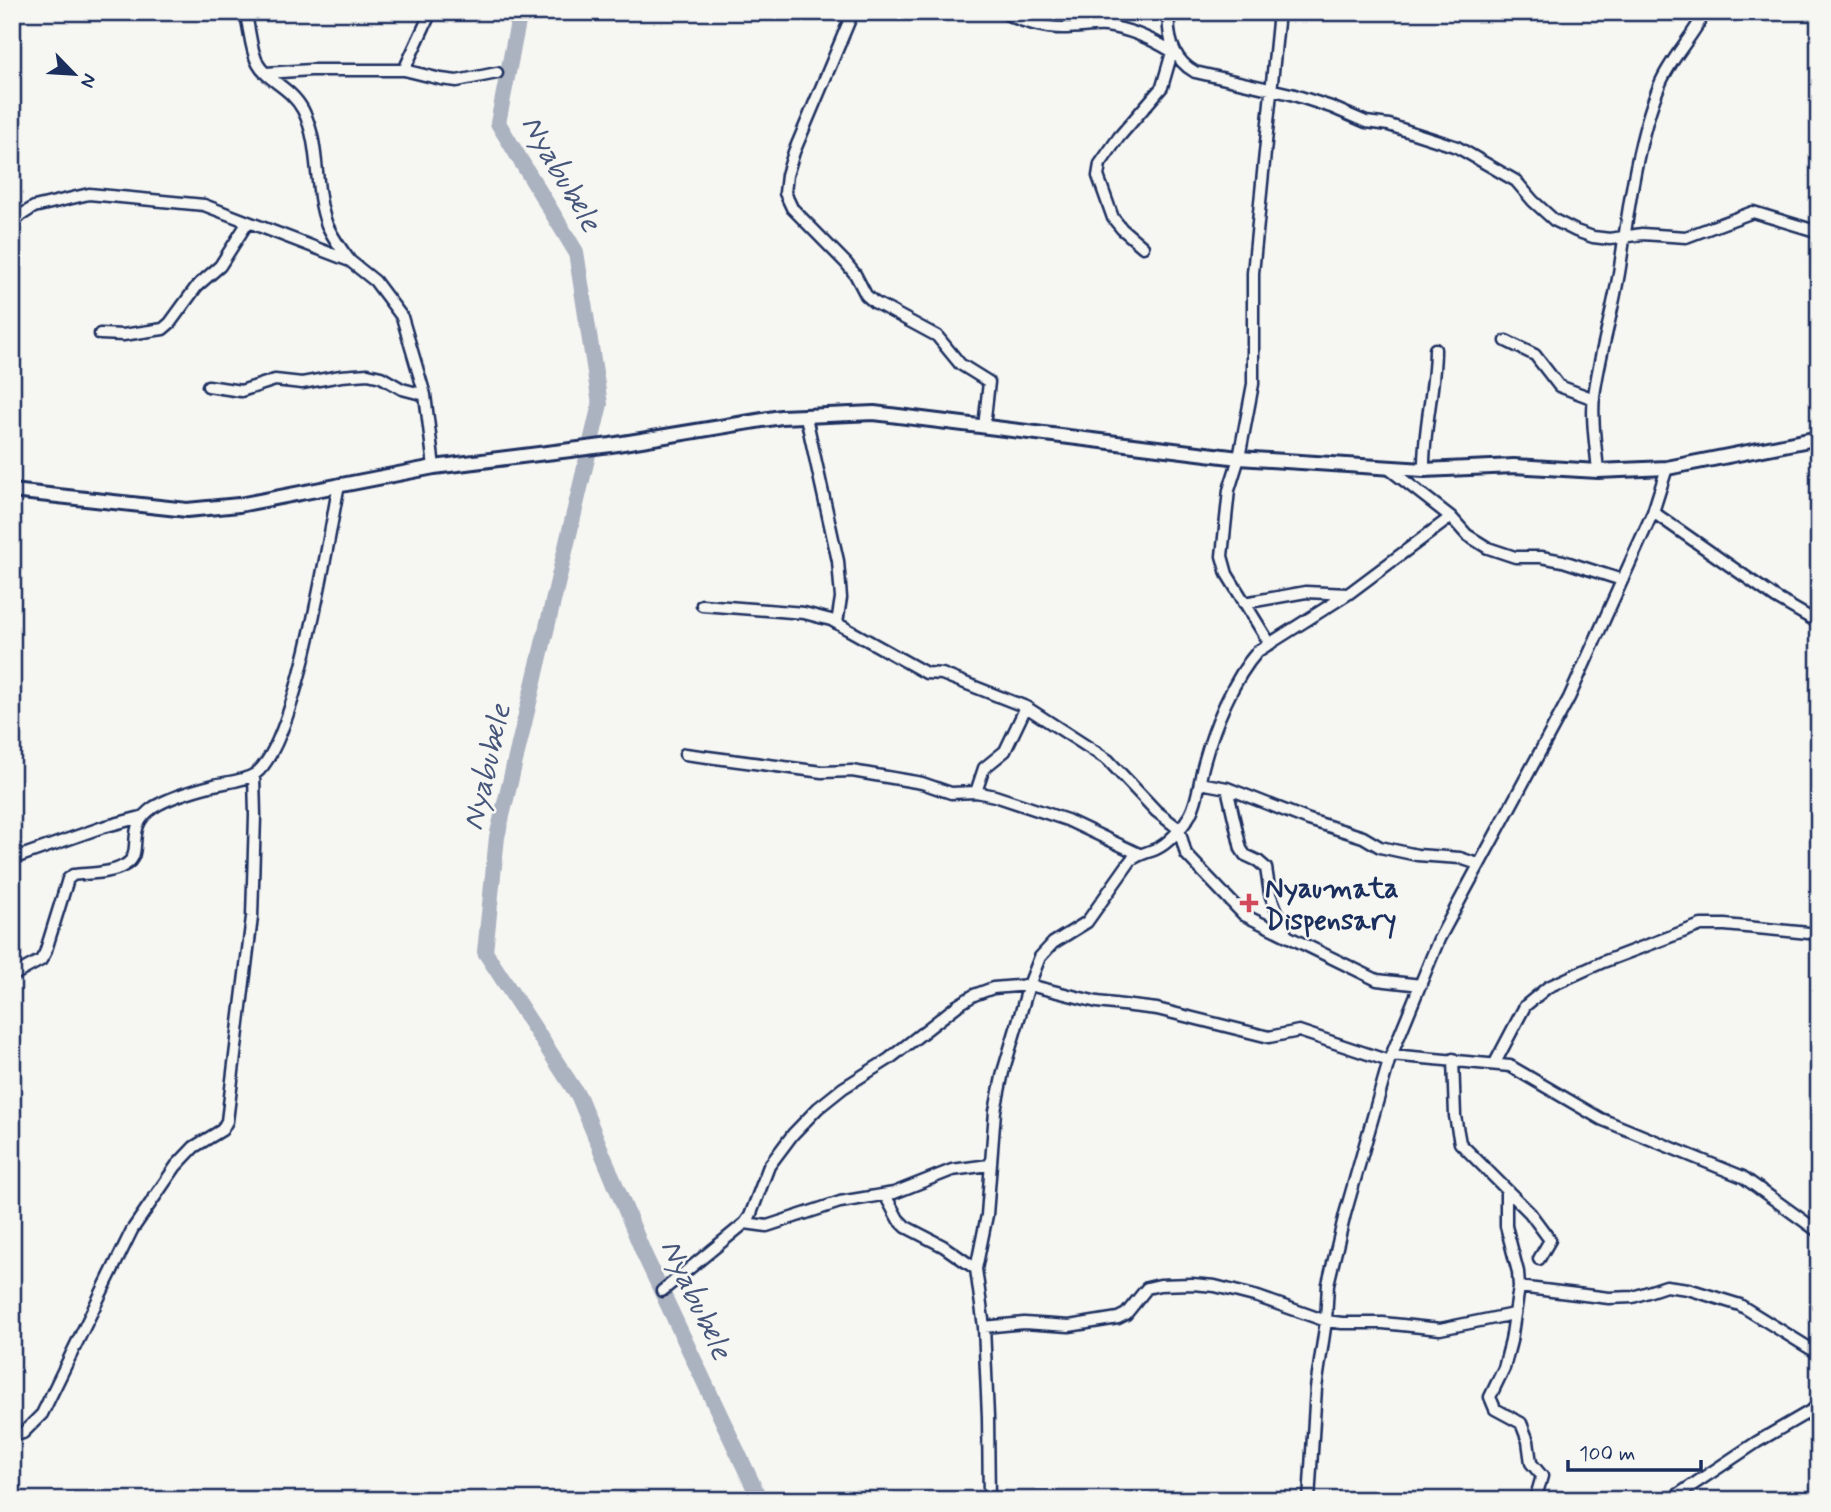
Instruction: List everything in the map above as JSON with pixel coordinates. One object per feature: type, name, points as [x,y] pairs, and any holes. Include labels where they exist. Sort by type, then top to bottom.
[{"type":"street","points":[[245,12],[257,62],[266,73],[288,89],[303,111],[314,145],[326,222],[335,240],[350,261],[374,281],[402,317],[425,395],[434,467]]},
{"type":"street","points":[[404,69],[431,12]]},
{"type":"street","points":[[853,12],[794,152],[785,193],[792,208],[855,274],[866,295],[937,336],[960,364],[989,382],[984,426]]},
{"type":"street","points":[[1003,12],[1037,24],[1059,28],[1119,28],[1173,50]]},
{"type":"street","points":[[1170,12],[1168,25],[1173,50],[1186,67],[1195,72],[1331,107],[1366,122],[1389,125],[1457,147],[1516,181],[1533,201],[1564,226],[1602,239],[1642,234],[1686,237],[1753,212],[1819,232]]},
{"type":"street","points":[[1270,644],[1227,575],[1222,556],[1226,507],[1239,458],[1253,384],[1253,273],[1279,12]]},
{"type":"street","points":[[1598,471],[1594,399],[1601,350],[1652,104],[1670,63],[1705,12]]},
{"type":"street","points":[[1143,247],[1113,218],[1098,176],[1102,157],[1162,87],[1173,50]]},
{"type":"street","points":[[266,73],[404,69],[457,81],[498,74]]},
{"type":"street","points":[[12,221],[34,208],[74,196],[102,194],[204,205],[350,261]]},
{"type":"street","points":[[100,334],[123,335],[163,329],[197,286],[220,266],[248,222]]},
{"type":"street","points":[[1506,341],[1535,355],[1559,386],[1594,399]]},
{"type":"street","points":[[1424,470],[1423,448],[1433,391],[1435,349]]},
{"type":"street","points":[[208,386],[241,391],[275,380],[302,383],[368,374],[381,377],[402,390],[425,395]]},
{"type":"street","points":[[12,491],[187,510],[239,505],[434,467],[611,445],[781,417],[874,413],[1239,458],[1424,470],[1514,466],[1598,471],[1667,468],[1819,438]]},
{"type":"street","points":[[806,417],[838,561],[841,598],[837,623]]},
{"type":"street","points":[[1388,468],[1451,517],[1467,535],[1488,548],[1505,555],[1563,561],[1622,580]]},
{"type":"street","points":[[1309,1500],[1316,1388],[1326,1321],[1328,1284],[1336,1246],[1390,1058],[1439,939],[1569,698],[1653,512],[1667,468]]},
{"type":"street","points":[[12,976],[41,960],[68,879],[73,875],[124,866],[131,860],[134,855],[136,825],[141,817],[155,806],[180,794],[254,775],[267,762],[278,743],[308,640],[339,484]]},
{"type":"street","points":[[1653,512],[1776,598],[1819,623]]},
{"type":"street","points":[[989,1500],[984,1327],[976,1269],[985,1225],[995,1111],[1003,1072],[1040,957],[1053,943],[1087,922],[1131,860],[1139,854],[1164,845],[1190,815],[1204,761],[1238,676],[1258,651],[1348,594],[1451,517]]},
{"type":"street","points":[[1244,603],[1306,592],[1348,594]]},
{"type":"street","points":[[702,605],[804,613],[837,623],[926,673],[942,674],[1026,707],[1108,760],[1156,811],[1179,829],[1186,854],[1244,915],[1377,980],[1421,985]]},
{"type":"street","points":[[976,792],[984,768],[1004,751],[1026,707]]},
{"type":"street","points":[[685,754],[822,772],[852,771],[922,783],[951,793],[976,792],[1041,810],[1139,854]]},
{"type":"street","points":[[12,1435],[23,1433],[42,1413],[106,1288],[132,1230],[155,1195],[194,1147],[222,1130],[226,1121],[252,917],[254,775]]},
{"type":"street","points":[[1200,783],[1227,788],[1309,820],[1363,837],[1380,847],[1417,855],[1460,858],[1478,864]]},
{"type":"street","points":[[1227,788],[1241,849],[1245,855],[1266,868],[1269,894],[1286,934]]},
{"type":"street","points":[[12,859],[103,827],[141,817]]},
{"type":"street","points":[[1495,1063],[1525,1006],[1548,987],[1603,962],[1701,925],[1819,934]]},
{"type":"street","points":[[662,1291],[745,1223],[769,1166],[793,1134],[818,1108],[974,995],[993,988],[1029,985],[1097,1002],[1157,1009],[1269,1037],[1307,1032],[1390,1058],[1453,1059],[1495,1063],[1518,1069],[1601,1119],[1743,1177],[1819,1232]]},
{"type":"street","points":[[1453,1059],[1455,1116],[1460,1143],[1546,1231],[1550,1240],[1539,1259]]},
{"type":"street","points":[[745,1223],[767,1226],[840,1202],[909,1188],[952,1170],[989,1165]]},
{"type":"street","points":[[1506,1189],[1506,1226],[1518,1272],[1519,1287],[1504,1368],[1490,1397],[1495,1409],[1518,1420],[1525,1429],[1531,1463],[1542,1476],[1535,1500]]},
{"type":"street","points":[[884,1195],[906,1227],[943,1246],[976,1269]]},
{"type":"street","points":[[984,1327],[1024,1323],[1069,1326],[1118,1318],[1128,1312],[1147,1287],[1160,1284],[1214,1286],[1258,1297],[1326,1321],[1440,1329],[1514,1314]]},
{"type":"street","points":[[1519,1287],[1609,1298],[1633,1297],[1667,1286],[1688,1289],[1740,1305],[1819,1354]]},
{"type":"street","points":[[1670,1500],[1766,1436],[1819,1406]]},
{"type":"waterway","name":"Nyabubele","points":[[520,12],[498,123],[576,252],[600,404],[497,837],[485,952],[579,1097],[644,1254],[760,1500]]},
{"type":"place","name":"Nyaumata Dispensary","points":[[1249,903]]}]
